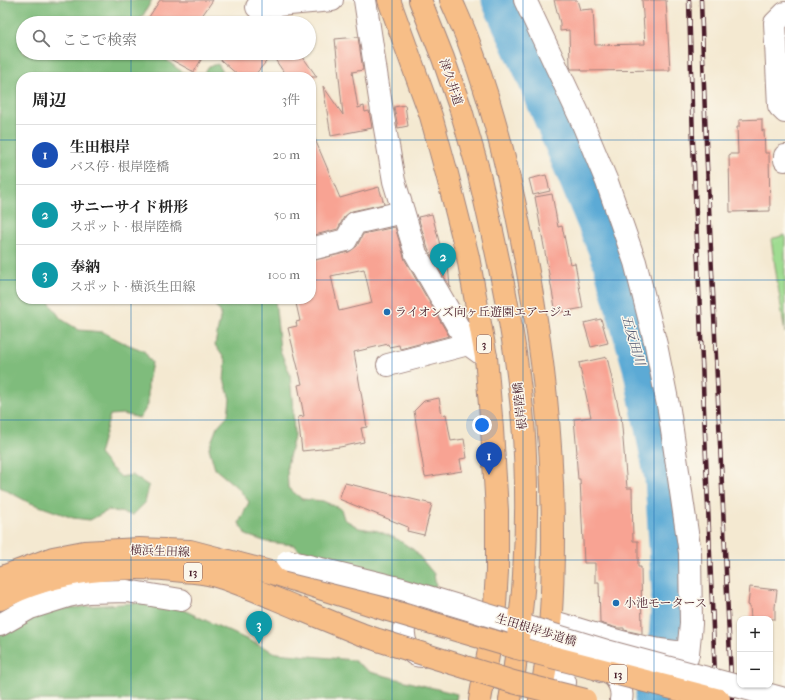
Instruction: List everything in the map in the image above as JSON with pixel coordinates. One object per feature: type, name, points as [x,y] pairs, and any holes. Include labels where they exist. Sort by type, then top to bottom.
[{"type":"main road","name":"3","points":[[389,0],[431,116],[447,174],[468,257],[486,357],[497,511],[497,571],[495,605],[480,700]]},
{"type":"main road","name":"津久井道","points":[[420,0],[443,58],[461,110],[477,166]]},
{"type":"main road","points":[[451,0],[469,43],[488,101],[504,158],[523,245],[540,343],[552,459],[553,508],[553,577],[551,621],[547,669],[540,700]]},
{"type":"main road","name":"根岸陸橋","points":[[477,166],[497,251],[510,321],[523,422],[526,509],[524,577],[512,691]]},
{"type":"main road","points":[[486,357],[500,364],[509,365],[521,363],[530,359],[536,352],[540,343]]},
{"type":"main road","points":[[490,405],[502,392],[511,388],[523,387],[532,389],[546,398]]},
{"type":"main road","name":"横浜生田線","points":[[0,578],[53,558],[84,552],[139,549],[190,551],[270,572],[388,610],[517,648]]},
{"type":"main road","name":"横浜生田線","points":[[0,599],[17,590],[54,577],[84,572],[135,568],[165,568],[208,574],[238,584],[361,634],[512,691]]},
{"type":"main road","name":"13","points":[[517,648],[719,700]]},
{"type":"main road","name":"13","points":[[512,691],[585,700]]},
{"type":"street","points":[[257,7],[332,0]]},
{"type":"street","points":[[364,0],[394,181],[416,254],[468,344],[486,357]]},
{"type":"street","points":[[525,0],[580,117],[607,182],[636,262],[656,345],[669,410],[690,553],[691,624],[683,653],[679,700]]},
{"type":"street","points":[[785,13],[775,23],[779,106],[785,112]]},
{"type":"street","points":[[316,248],[346,240],[355,223],[403,212]]},
{"type":"street","points":[[388,365],[468,344]]},
{"type":"street","name":"生田根岸歩道橋","points":[[288,561],[402,588],[606,651],[785,698]]},
{"type":"street","points":[[0,625],[30,608],[68,596],[88,592],[127,591],[181,600]]},
{"type":"street","points":[[475,673],[414,654],[405,644],[403,633],[407,618],[415,609],[426,606],[473,621],[476,612]]},
{"type":"street","points":[[551,621],[629,645],[654,650],[683,653]]},
{"type":"street","points":[[606,651],[601,671],[611,674],[619,683],[622,694],[621,700]]},
{"type":"street","points":[[557,679],[565,682],[562,700]]},
{"type":"green space","points":[[0,0],[152,0],[143,16],[16,16],[16,60],[167,60],[183,72],[16,72],[16,304],[50,304],[61,319],[79,330],[103,332],[144,351],[152,363],[148,382],[148,405],[140,418],[123,414],[110,415],[99,454],[121,477],[132,475],[149,486],[145,503],[133,515],[109,510],[90,520],[73,518],[28,502],[0,487]]},
{"type":"green space","points":[[218,64],[223,72],[205,72],[209,66]]},
{"type":"green space","points":[[785,235],[785,333],[771,239]]},
{"type":"green space","points":[[214,304],[275,304],[280,350],[290,374],[293,410],[294,436],[287,466],[288,488],[302,499],[323,501],[341,509],[344,519],[359,528],[378,531],[395,538],[414,550],[434,574],[436,587],[424,587],[302,553],[294,545],[267,542],[246,535],[239,523],[249,502],[239,489],[215,469],[209,448],[217,427],[228,415],[230,399],[224,379],[226,361],[215,345],[221,313]]},
{"type":"green space","points":[[164,601],[276,653],[353,660],[370,672],[457,694],[456,700],[0,700],[0,633],[43,611]]},
{"type":"building","points":[[160,0],[213,0],[202,16],[150,16]]},
{"type":"building","points":[[554,0],[577,0],[580,10],[593,9],[595,45],[645,44],[642,0],[666,0],[670,70],[582,71],[581,69],[571,69],[569,30],[560,31],[560,23]]},
{"type":"building","points":[[358,37],[363,70],[352,72],[358,108],[364,106],[365,112],[369,111],[372,128],[331,136],[323,86],[343,115],[335,39]]},
{"type":"building","points":[[172,60],[201,60],[194,72]]},
{"type":"building","points":[[221,60],[268,60],[257,72],[234,72]]},
{"type":"building","points":[[275,60],[305,60],[313,72],[284,72]]},
{"type":"building","points":[[405,105],[408,126],[398,128],[394,107]]},
{"type":"building","points":[[762,119],[765,153],[769,153],[770,211],[730,212],[729,154],[738,154],[737,127],[739,127],[739,120]]},
{"type":"building","points":[[316,142],[340,198],[379,187],[384,204],[352,211],[344,217],[338,229],[316,235]]},
{"type":"building","points":[[546,175],[550,191],[533,195],[529,179]]},
{"type":"building","points":[[552,194],[558,227],[562,226],[570,264],[575,263],[583,308],[556,313],[535,197]]},
{"type":"building","points":[[432,214],[442,253],[447,253],[450,287],[428,249],[418,217]]},
{"type":"building","points":[[395,227],[405,260],[449,336],[400,349],[399,345],[389,347],[388,344],[354,352],[367,427],[361,428],[364,442],[340,447],[302,451],[298,417],[304,416],[298,385],[302,384],[288,328],[297,326],[296,322],[300,321],[296,304],[316,304],[316,260],[349,252],[357,246],[363,234]],"holes":[[[364,269],[372,303],[339,311],[331,276]]]},
{"type":"building","points":[[601,319],[608,343],[591,347],[584,323]]},
{"type":"building","points":[[607,357],[621,415],[627,488],[632,488],[633,541],[638,541],[638,567],[641,567],[642,634],[624,630],[624,628],[617,628],[600,623],[599,582],[595,582],[595,563],[584,563],[580,479],[578,479],[574,419],[591,417],[579,363]]},
{"type":"building","points":[[439,398],[442,415],[446,414],[451,441],[464,439],[467,458],[460,459],[462,471],[425,477],[414,411],[424,401]]},
{"type":"building","points":[[345,483],[432,504],[424,535],[407,531],[408,527],[339,499]]},
{"type":"building","points":[[750,587],[777,590],[775,619],[773,619],[773,616],[751,616],[750,606],[748,605]]},
{"type":"waterway","name":"五反田川","points":[[501,0],[532,67],[610,255],[642,367],[664,478],[671,593],[668,641],[654,700]]},
{"type":"railway","points":[[689,0],[693,143],[716,700]]},
{"type":"railway","points":[[701,0],[706,143],[732,700]]},
{"type":"place","name":"サニーサイド枡形","points":[[443,276]]},
{"type":"place","name":"ライオンズ向ヶ丘遊園エアージュ","points":[[387,312]]},
{"type":"place","name":"生田根岸","points":[[489,475]]},
{"type":"place","name":"小池モータース","points":[[616,603]]},
{"type":"place","name":"奉納","points":[[259,644]]}]
